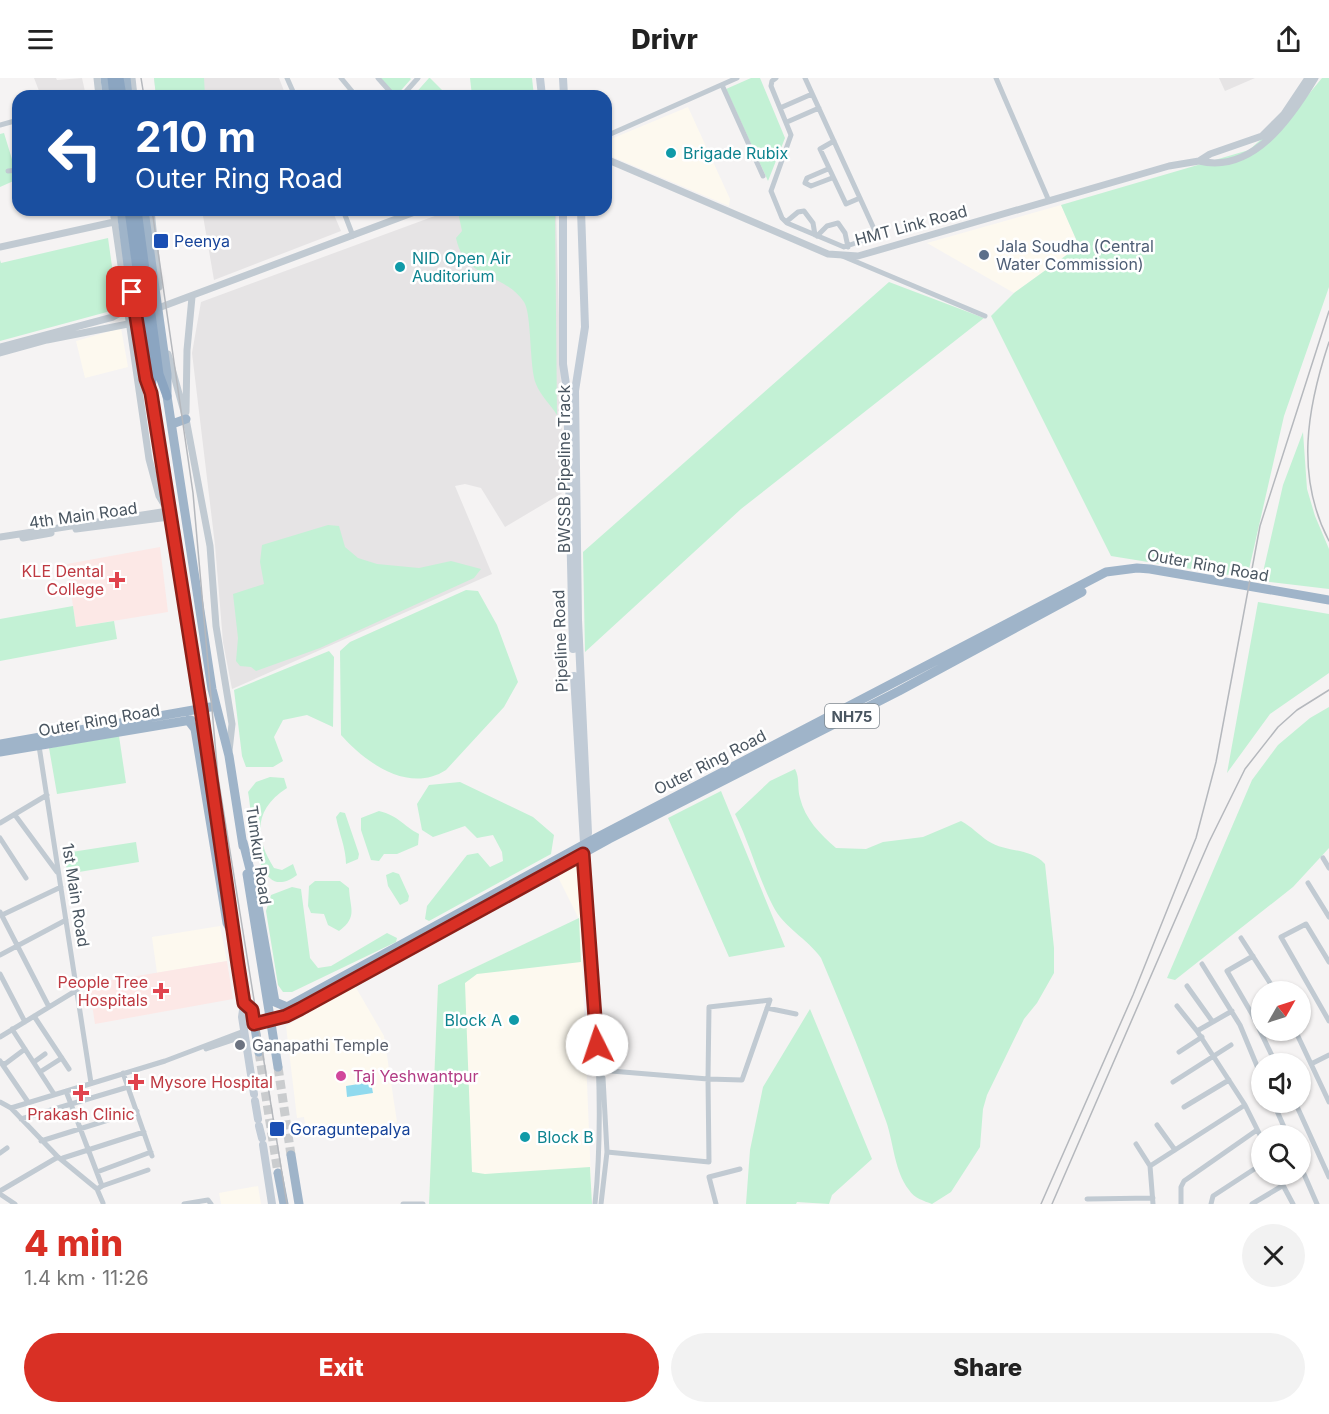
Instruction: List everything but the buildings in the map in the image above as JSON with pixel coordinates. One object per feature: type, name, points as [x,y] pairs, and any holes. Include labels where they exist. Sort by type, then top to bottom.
[{"type":"highway","points":[[122,216],[134,312],[146,379],[151,393],[202,713],[244,1003],[252,1010],[259,1052]]},
{"type":"highway","points":[[130,216],[159,374],[167,396]]},
{"type":"highway","points":[[138,216],[152,379],[151,393]]},
{"type":"highway","points":[[145,216],[167,396]]},
{"type":"highway","name":"Tumkur Road","points":[[167,396],[206,648],[217,711],[229,756],[278,1067]]},
{"type":"highway","points":[[172,424],[186,419]]},
{"type":"highway","name":"Outer Ring Road","points":[[243,842],[255,889],[275,1002],[282,1007],[293,1004],[394,951],[1106,572],[1137,568],[1329,606]]},
{"type":"highway","name":"Outer Ring Road","points":[[1190,580],[1329,598]]},
{"type":"highway","points":[[202,713],[217,711]]},
{"type":"highway","name":"Outer Ring Road","points":[[0,752],[188,720],[202,713]]},
{"type":"highway","name":"Outer Ring Road","points":[[0,744],[202,713]]},
{"type":"highway","points":[[188,720],[195,729],[227,923],[233,935]]},
{"type":"highway","points":[[206,745],[225,743]]},
{"type":"highway","name":"Outer Ring Road","points":[[254,1024],[286,1016],[314,1002],[584,849]]},
{"type":"highway","points":[[291,1155],[299,1204]]},
{"type":"highway","points":[[278,1173],[284,1204]]},
{"type":"main road","name":"Pipeline Road","points":[[563,216],[563,364],[567,391],[572,618],[584,814],[588,833],[584,849]]},
{"type":"main road","name":"BWSSB Pipeline Track","points":[[578,620],[575,392],[585,327],[581,216]]},
{"type":"main road","name":"Pipeline Road","points":[[578,620],[584,814]]},
{"type":"main road","points":[[244,1003],[242,1009],[244,1034],[272,1204]]},
{"type":"street","points":[[341,78],[351,90]]},
{"type":"street","points":[[378,78],[389,90]]},
{"type":"street","points":[[407,90],[417,78]]},
{"type":"street","points":[[612,133],[737,78]]},
{"type":"street","points":[[776,78],[772,81],[771,86],[787,122],[791,138],[771,191],[786,222],[848,247],[873,237],[875,233],[805,78]]},
{"type":"street","points":[[996,78],[1049,201]]},
{"type":"street","name":"HMT Link Road","points":[[612,162],[828,254],[858,256],[1169,166],[1199,160],[1262,136],[1284,114],[1308,78]]},
{"type":"street","name":"HMT Link Road","points":[[1199,160],[1214,164],[1243,158],[1260,146],[1285,123],[1315,78]]},
{"type":"street","points":[[722,85],[763,176]]},
{"type":"street","points":[[780,108],[812,94]]},
{"type":"street","points":[[787,122],[819,108]]},
{"type":"street","points":[[834,141],[820,149],[828,170],[846,204],[860,198]]},
{"type":"street","points":[[828,170],[807,178],[805,183],[811,186],[832,178]]},
{"type":"street","points":[[8,171],[12,171]]},
{"type":"street","points":[[786,222],[798,212],[804,211],[813,223],[816,235]]},
{"type":"street","points":[[0,537],[169,514],[159,496],[149,459],[114,216]]},
{"type":"street","points":[[152,216],[166,348],[186,419],[210,546],[216,626],[232,724],[229,756]]},
{"type":"street","points":[[345,216],[353,236]]},
{"type":"street","points":[[161,307],[405,216]]},
{"type":"street","points":[[0,247],[114,222]]},
{"type":"street","points":[[816,235],[827,226],[838,223],[845,233],[848,247]]},
{"type":"street","points":[[790,237],[794,226]]},
{"type":"street","points":[[799,241],[804,230]]},
{"type":"street","points":[[838,255],[985,316]]},
{"type":"street","points":[[186,419],[187,350],[192,297]]},
{"type":"street","points":[[0,347],[113,317],[126,310]]},
{"type":"street","points":[[0,353],[47,340],[128,324]]},
{"type":"street","name":"4th Main Road","points":[[0,542],[169,514]]},
{"type":"street","points":[[1265,586],[1329,598]]},
{"type":"street","name":"1st Main Road","points":[[39,746],[91,1083]]},
{"type":"street","points":[[0,823],[47,795]]},
{"type":"street","points":[[15,815],[59,875]]},
{"type":"street","points":[[0,838],[26,878]]},
{"type":"street","points":[[584,849],[599,1070],[599,1168],[595,1204]]},
{"type":"street","points":[[1323,858],[1329,868]]},
{"type":"street","points":[[1308,883],[1329,917]]},
{"type":"street","points":[[49,1007],[1,914],[61,887]]},
{"type":"street","points":[[0,955],[66,920]]},
{"type":"street","points":[[1329,962],[1306,924],[1281,937],[1329,1021]]},
{"type":"street","points":[[1241,938],[1269,981]]},
{"type":"street","points":[[1253,956],[1227,971],[1252,1014],[1271,1053]]},
{"type":"street","points":[[1202,964],[1232,1011],[1251,1053]]},
{"type":"street","points":[[0,974],[25,1022]]},
{"type":"street","points":[[1187,986],[1212,1022]]},
{"type":"street","points":[[0,1037],[77,990]]},
{"type":"street","points":[[599,1070],[708,1079],[742,1080],[770,1000],[708,1007],[708,1079],[710,1162],[606,1152]]},
{"type":"street","points":[[1177,1006],[1214,1055],[1254,1125]]},
{"type":"street","points":[[767,1008],[796,1014]]},
{"type":"street","points":[[1197,1030],[1232,1011]]},
{"type":"street","points":[[34,1016],[69,1069]]},
{"type":"street","points":[[12,1029],[54,1094]]},
{"type":"street","points":[[11,1108],[165,1061],[244,1034]]},
{"type":"street","points":[[1179,1052],[1202,1037]]},
{"type":"street","points":[[1173,1082],[1231,1044]]},
{"type":"street","points":[[0,1062],[4,1064],[25,1050]]},
{"type":"street","points":[[33,1062],[45,1054]]},
{"type":"street","points":[[1329,1055],[1311,1064],[1329,1102]]},
{"type":"street","points":[[40,1072],[62,1058]]},
{"type":"street","points":[[0,1062],[28,1102]]},
{"type":"street","points":[[599,1070],[603,1078],[606,1152],[601,1204]]},
{"type":"street","points":[[97,1172],[152,1154],[123,1073]]},
{"type":"street","points":[[1184,1107],[1229,1080]]},
{"type":"street","points":[[1322,1088],[1329,1084]]},
{"type":"street","points":[[21,1119],[128,1087]]},
{"type":"street","points":[[66,1091],[97,1172],[103,1203]]},
{"type":"street","points":[[0,1102],[11,1108],[41,1141],[99,1187]]},
{"type":"street","points":[[1150,1166],[1245,1106]]},
{"type":"street","points":[[41,1141],[137,1111]]},
{"type":"street","points":[[1300,1113],[1329,1177]]},
{"type":"street","points":[[1157,1125],[1175,1150]]},
{"type":"street","points":[[15,1204],[0,1193],[60,1157],[144,1132]]},
{"type":"street","points":[[1181,1204],[1181,1184],[1251,1134]]},
{"type":"street","points":[[1087,1199],[1153,1201],[1150,1166],[1137,1144]]},
{"type":"street","points":[[0,1153],[7,1148]]},
{"type":"street","points":[[716,1204],[709,1178],[740,1168]]},
{"type":"street","points":[[99,1187],[148,1170]]},
{"type":"street","points":[[1211,1204],[1213,1196],[1251,1171]]},
{"type":"street","points":[[1309,1185],[1317,1204]]},
{"type":"street","points":[[1252,1204],[1282,1186],[1293,1204]]},
{"type":"street","points":[[184,1204],[208,1200],[211,1204]]},
{"type":"street","points":[[403,1204],[423,1204]]},
{"type":"shaded area","points":[[34,78],[56,78],[57,80],[82,78],[85,90],[39,90]]},
{"type":"shaded area","points":[[154,78],[279,78],[284,90],[155,90]]},
{"type":"shaded area","points":[[1219,78],[1255,78],[1225,91]]},
{"type":"shaded area","points":[[688,107],[730,199],[729,206],[612,157],[612,139]]},
{"type":"shaded area","points":[[1061,205],[1079,246],[1014,293],[927,243]]},
{"type":"shaded area","points":[[203,216],[335,216],[341,231],[214,280]]},
{"type":"shaded area","points":[[435,216],[556,216],[564,492],[505,527],[481,488],[465,484],[455,486],[492,574],[232,689],[223,642],[215,545],[192,353],[201,302]]},
{"type":"shaded area","points":[[121,328],[128,367],[85,378],[76,341]]},
{"type":"shaded area","name":"KLE Dental College","points":[[160,547],[168,612],[76,627],[67,564]]},
{"type":"shaded area","points":[[578,864],[592,1204],[429,1204],[438,985],[579,919],[557,875]]},
{"type":"shaded area","points":[[220,926],[227,961],[157,973],[152,937]]},
{"type":"shaded area","name":"People Tree Hospitals","points":[[227,961],[233,999],[95,1024],[89,984]]},
{"type":"shaded area","name":"Taj Yeshwantpur","points":[[355,986],[384,1036],[397,1122],[307,1137],[304,1117],[297,1118],[286,1026]]},
{"type":"shaded area","points":[[258,1186],[261,1204],[221,1204],[219,1193]]},
{"type":"green space","points":[[154,78],[204,78],[205,90],[155,90]]},
{"type":"green space","points":[[381,78],[411,79],[401,90],[391,90]]},
{"type":"green space","points":[[430,78],[442,90],[418,90]]},
{"type":"green space","points":[[470,78],[532,78],[533,90],[471,90]]},
{"type":"green space","points":[[751,78],[760,78],[785,138],[768,181],[726,89]]},
{"type":"green space","points":[[1322,78],[1329,78],[1329,287],[1284,416],[1247,578],[1111,556],[991,316],[1014,293],[1079,246],[1061,205],[1249,150],[1299,106]]},
{"type":"green space","points":[[4,133],[12,159],[12,182],[0,187],[0,134]]},
{"type":"green space","points":[[459,216],[555,216],[557,415],[536,384],[532,366],[527,308],[524,302],[516,292],[468,262],[456,238],[462,231]]},
{"type":"green space","points":[[108,238],[118,309],[0,341],[0,260],[1,263]]},
{"type":"green space","points":[[889,282],[984,318],[741,509],[585,652],[583,552]]},
{"type":"green space","points":[[1303,432],[1307,489],[1329,549],[1329,589],[1261,581],[1283,485]]},
{"type":"green space","points":[[328,525],[339,526],[345,547],[358,558],[377,564],[419,568],[451,561],[481,569],[474,578],[320,648],[256,671],[251,667],[240,666],[236,661],[238,638],[233,594],[264,584],[260,562],[262,545]]},
{"type":"green space","points":[[466,590],[478,591],[497,625],[518,682],[504,707],[446,770],[432,777],[418,779],[389,772],[363,756],[341,735],[340,651],[350,642]]},
{"type":"green space","points":[[1258,602],[1329,614],[1329,673],[1270,714],[1227,773]]},
{"type":"green space","points":[[73,606],[76,627],[114,621],[117,639],[0,661],[0,619]]},
{"type":"green space","points":[[329,651],[334,657],[333,727],[307,715],[283,720],[274,737],[283,761],[273,767],[246,767],[242,756],[234,690]]},
{"type":"green space","points":[[1329,707],[1329,848],[1293,887],[1175,980],[1167,978],[1252,780],[1278,745],[1310,718]]},
{"type":"green space","points":[[119,736],[126,783],[57,794],[49,748]]},
{"type":"green space","points":[[795,769],[805,813],[819,832],[836,848],[866,849],[883,842],[923,837],[961,821],[995,845],[1025,852],[1045,864],[1054,948],[1054,973],[1037,1003],[1024,1019],[987,1095],[983,1109],[980,1147],[951,1192],[932,1204],[919,1199],[904,1182],[878,1100],[821,958],[783,921],[773,906],[735,814],[770,781]]},
{"type":"green space","points":[[270,777],[284,778],[287,788],[276,796],[263,814],[261,835],[263,845],[274,868],[282,870],[293,864],[297,875],[282,882],[271,879],[263,870],[254,838],[248,792],[256,782]]},
{"type":"green space","points":[[460,782],[533,817],[554,835],[551,854],[429,921],[425,919],[427,906],[467,855],[478,853],[490,867],[503,861],[502,852],[493,835],[477,838],[465,826],[433,837],[422,830],[417,804],[429,785]]},
{"type":"green space","points":[[721,791],[785,947],[729,957],[668,818]]},
{"type":"green space","points":[[379,811],[396,818],[419,834],[418,845],[397,854],[384,854],[379,861],[371,860],[361,830],[361,818]]},
{"type":"green space","points":[[340,812],[345,813],[359,854],[358,859],[346,864],[336,817]]},
{"type":"green space","points":[[136,842],[139,862],[67,874],[65,853]]},
{"type":"green space","points":[[393,872],[399,874],[409,896],[408,901],[400,905],[388,886],[386,875]]},
{"type":"green space","points":[[315,881],[340,881],[349,888],[351,917],[339,931],[328,925],[324,914],[311,913],[308,906],[309,886]]},
{"type":"green space","points":[[292,887],[301,889],[310,958],[318,968],[331,966],[387,933],[397,938],[396,942],[292,992],[283,992],[278,985],[266,911],[271,895]]},
{"type":"green space","points":[[579,918],[581,962],[477,974],[465,983],[472,1172],[485,1174],[590,1167],[592,1204],[429,1204],[438,985]]},
{"type":"green space","points":[[810,1009],[872,1159],[832,1195],[829,1204],[797,1202],[796,1204],[746,1204],[750,1150],[763,1087]]},
{"type":"water","points":[[371,1082],[373,1093],[347,1097],[346,1086]]},
{"type":"tunnel","points":[[259,1052],[278,1173]]},
{"type":"tunnel","points":[[278,1067],[291,1155]]},
{"type":"railway","points":[[141,78],[143,90]]},
{"type":"railway","points":[[153,216],[193,493],[218,777],[287,1204]]},
{"type":"railway","points":[[1041,1204],[1133,995],[1196,838],[1216,762],[1260,526],[1329,311]]},
{"type":"railway","points":[[1329,342],[1315,392],[1308,442],[1308,467],[1312,492],[1318,516],[1329,541]]},
{"type":"railway","points":[[1052,1204],[1209,842],[1245,769],[1278,727],[1297,710],[1329,690]]},
{"type":"place","name":"Brigade Rubix","points":[[671,153]]},
{"type":"place","name":"Peenya","points":[[161,241]]},
{"type":"place","name":"Jala Soudha (Central Water Commission)","points":[[984,255]]},
{"type":"place","name":"NID Open Air Auditorium","points":[[400,267]]},
{"type":"place","name":"KLE Dental College","points":[[117,580]]},
{"type":"place","name":"People Tree Hospitals","points":[[161,991]]},
{"type":"place","name":"Block A","points":[[514,1020]]},
{"type":"place","name":"Ganapathi Temple","points":[[240,1045]]},
{"type":"place","name":"Taj Yeshwantpur","points":[[341,1076]]},
{"type":"place","name":"Mysore Hospital","points":[[136,1082]]},
{"type":"place","name":"Prakash Clinic","points":[[81,1093]]},
{"type":"place","name":"Goraguntepalya","points":[[277,1129]]},
{"type":"place","name":"Block B","points":[[525,1137]]},
{"type":"route","points":[[132,292],[146,379],[151,393],[204,728],[244,1003],[252,1010],[254,1024],[286,1016],[300,1009],[583,854],[597,1045]]}]
